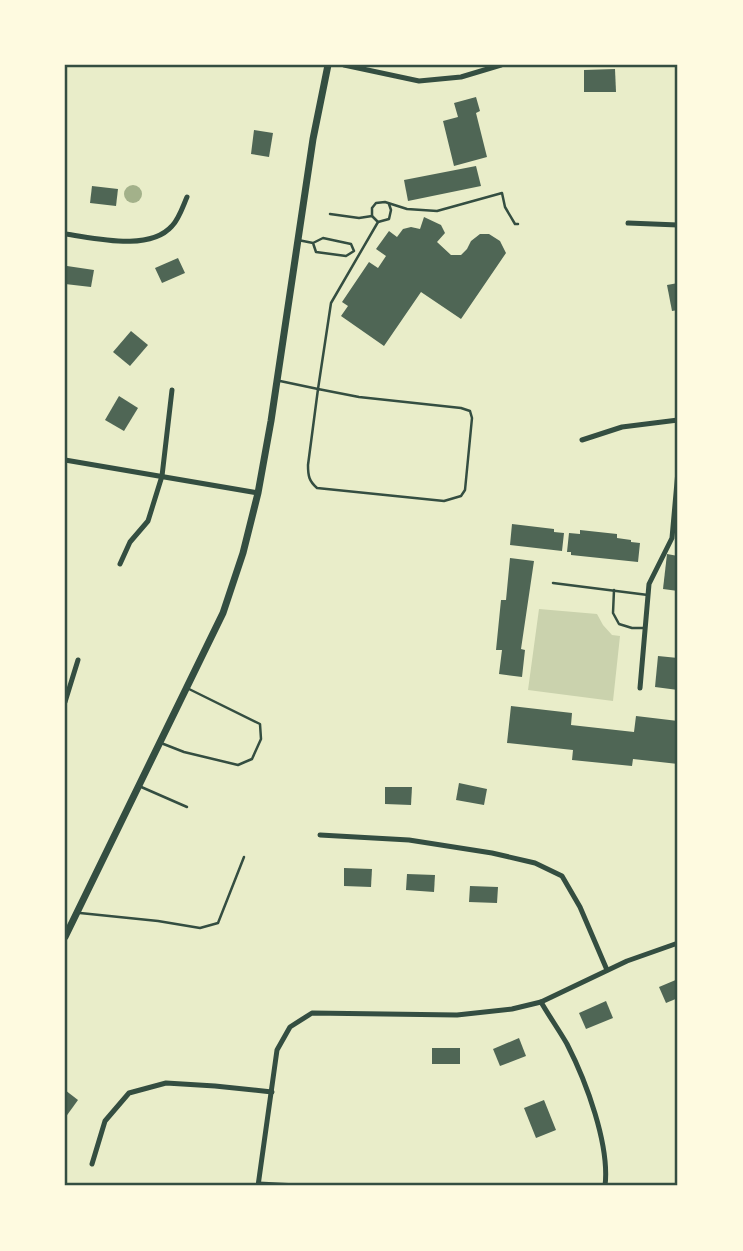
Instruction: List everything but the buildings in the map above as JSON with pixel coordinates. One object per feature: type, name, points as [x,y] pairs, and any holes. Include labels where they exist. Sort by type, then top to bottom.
[{"type":"main road","points":[[65,937],[67,925],[77,912],[223,613],[243,553],[258,493],[313,139],[328,65]]},
{"type":"street","points":[[344,65],[419,81],[461,77],[501,65]]},
{"type":"street","points":[[65,234],[127,242],[152,239],[172,226],[187,197]]},
{"type":"street","points":[[628,223],[678,225]]},
{"type":"street","points":[[120,564],[130,542],[148,521],[162,476],[172,390]]},
{"type":"street","points":[[582,440],[622,427],[678,420]]},
{"type":"street","points":[[65,460],[258,493]]},
{"type":"street","points":[[640,688],[649,584],[672,538],[678,471]]},
{"type":"street","points":[[65,702],[78,660]]},
{"type":"street","points":[[320,835],[409,840],[536,863],[562,876],[580,907],[607,970]]},
{"type":"street","points":[[298,1186],[259,1185],[277,1050],[290,1027],[312,1013],[457,1015],[512,1009],[541,1002],[627,961],[678,943]]},
{"type":"street","points":[[541,1002],[567,1044],[589,1096],[603,1148],[605,1186]]},
{"type":"street","points":[[92,1164],[105,1121],[128,1093],[166,1083],[272,1092]]},
{"type":"lane","points":[[378,222],[372,216],[372,208],[380,202],[407,209],[436,211],[502,193],[505,207],[515,224],[518,224]]},
{"type":"lane","points":[[277,381],[318,389],[359,397],[470,411],[472,418],[465,490],[461,496],[444,501],[317,488],[308,476],[318,389],[331,303],[378,222],[389,219],[389,204]]},
{"type":"lane","points":[[330,214],[359,218],[372,216]]},
{"type":"lane","points":[[298,240],[313,243],[323,238],[351,244],[354,251],[360,253]]},
{"type":"lane","points":[[313,243],[316,252],[346,257],[354,251]]},
{"type":"lane","points":[[553,583],[648,595]]},
{"type":"lane","points":[[614,590],[613,613],[619,624],[645,628]]},
{"type":"lane","points":[[160,742],[184,752],[238,765],[252,758],[261,739],[260,724],[187,688]]},
{"type":"lane","points":[[139,786],[187,807]]},
{"type":"lane","points":[[77,912],[200,928],[218,922],[244,857]]},
{"type":"shaded area","points":[[133,185],[139,188],[142,194],[139,200],[133,203],[127,200],[124,194],[127,188]]},
{"type":"shaded area","points":[[539,609],[597,614],[612,635],[620,636],[613,701],[528,690]]}]
